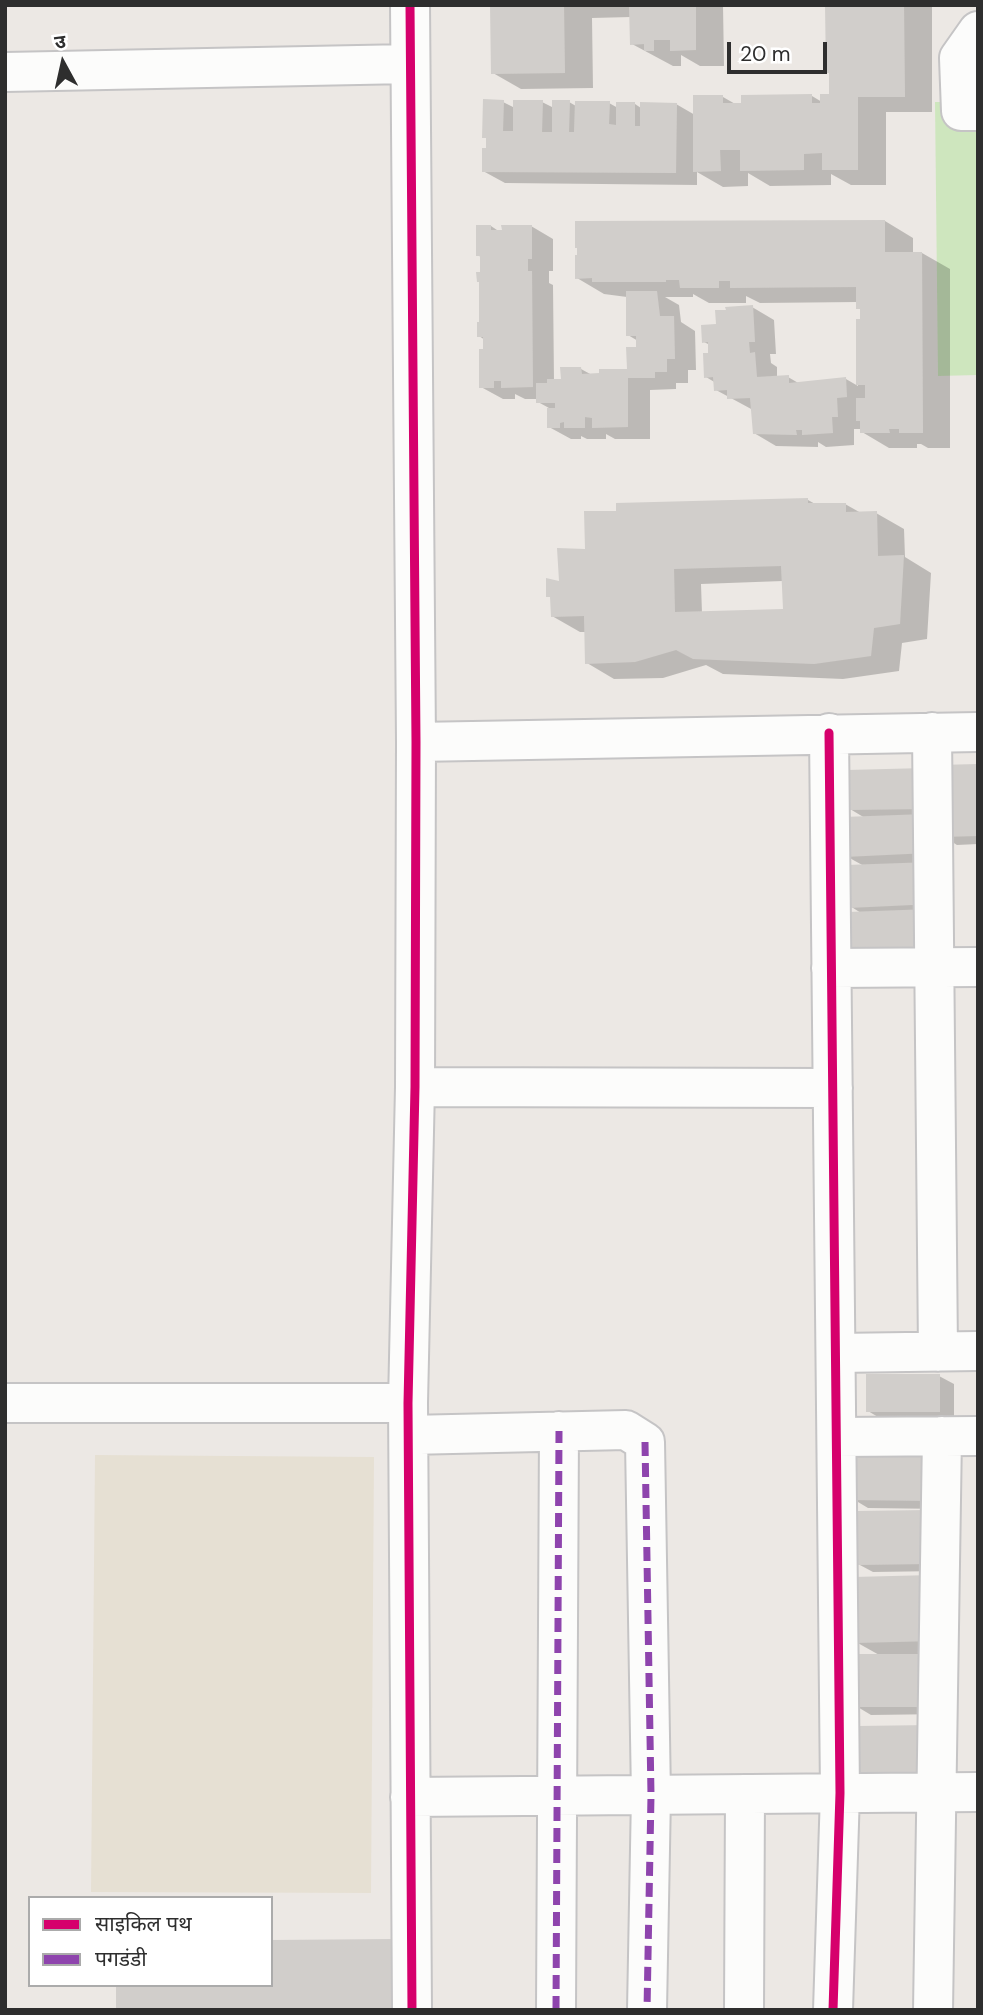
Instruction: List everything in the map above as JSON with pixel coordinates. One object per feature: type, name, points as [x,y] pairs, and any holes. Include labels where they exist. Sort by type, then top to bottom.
[{"type":"street","points":[[410,5],[416,741],[415,1087],[408,1419],[412,2010]]},
{"type":"street","points":[[978,31],[959,58],[961,111],[978,111]]},
{"type":"street","points":[[5,72],[409,64]]},
{"type":"street","points":[[932,732],[938,1352]]},
{"type":"street","points":[[416,741],[978,732]]},
{"type":"street","points":[[829,733],[840,1793],[833,2010]]},
{"type":"street","points":[[831,968],[978,967]]},
{"type":"street","points":[[415,1087],[832,1088]]},
{"type":"street","points":[[836,1353],[978,1351]]},
{"type":"street","points":[[5,1402],[408,1419],[559,1431],[626,1430],[645,1442],[651,1795],[647,2010]]},
{"type":"street","points":[[556,2010],[559,1431]]},
{"type":"street","points":[[836,1437],[960,1436],[936,1792],[933,2010]]},
{"type":"street","points":[[411,1797],[978,1792]]},
{"type":"street","points":[[744,2010],[745,1794]]},
{"type":"shaded area","points":[[95,1455],[374,1457],[371,1893],[91,1892]]},
{"type":"green space","points":[[935,102],[978,102],[978,375],[938,376]]},
{"type":"building","points":[[490,5],[564,5],[565,73],[491,74]]},
{"type":"building","points":[[629,5],[696,5],[696,50],[670,51],[670,40],[654,40],[654,51],[644,51],[644,44],[630,45]]},
{"type":"building","points":[[825,5],[904,5],[905,97],[858,97],[858,170],[822,170],[822,153],[804,154],[804,170],[740,171],[740,150],[720,150],[721,171],[693,172],[693,95],[723,95],[723,103],[741,103],[741,95],[812,94],[812,103],[820,103],[820,94],[829,94]]},
{"type":"building","points":[[483,99],[504,100],[503,131],[513,131],[513,100],[543,100],[542,132],[552,132],[552,100],[570,100],[569,132],[574,132],[575,101],[610,101],[609,124],[616,125],[616,102],[635,102],[635,126],[640,126],[640,102],[677,103],[676,173],[482,172],[482,148],[486,148],[486,138],[482,138]]},
{"type":"building","points":[[885,220],[885,252],[922,252],[923,433],[899,433],[899,429],[889,429],[890,433],[860,433],[860,421],[856,421],[856,398],[865,398],[865,385],[856,385],[856,319],[860,319],[860,309],[856,309],[856,287],[730,288],[730,281],[719,281],[719,288],[680,288],[679,280],[592,282],[592,278],[575,279],[575,221]]},
{"type":"building","points":[[476,225],[491,225],[491,230],[502,230],[501,225],[532,225],[532,259],[528,259],[528,271],[532,271],[533,387],[501,388],[501,381],[494,381],[494,388],[479,388],[479,349],[483,349],[483,337],[477,337],[479,282],[476,272],[480,272],[480,256],[476,256]]},
{"type":"building","points":[[626,291],[657,291],[660,316],[674,316],[675,359],[667,359],[667,372],[655,372],[655,378],[628,378],[628,427],[592,428],[592,418],[585,417],[585,428],[564,428],[564,422],[560,423],[560,428],[547,428],[547,408],[555,408],[555,403],[536,403],[536,383],[547,383],[547,379],[561,379],[560,367],[581,367],[582,374],[599,373],[599,369],[627,369],[626,347],[636,347],[636,336],[626,336]]},
{"type":"building","points":[[753,305],[755,342],[749,342],[750,353],[755,352],[757,377],[789,375],[789,383],[846,377],[847,397],[837,398],[838,417],[832,417],[833,433],[802,435],[802,430],[796,430],[797,435],[753,434],[750,398],[727,399],[727,390],[714,391],[713,377],[704,378],[703,353],[708,353],[708,342],[702,343],[701,325],[716,324],[715,310]]},
{"type":"building","points":[[808,498],[808,503],[846,503],[846,512],[877,511],[878,556],[904,555],[900,624],[874,628],[871,656],[814,664],[693,659],[676,650],[635,662],[585,664],[584,616],[551,617],[550,597],[546,597],[546,578],[559,581],[557,548],[585,549],[584,511],[616,511],[616,503]],"holes":[[[781,566],[783,609],[675,612],[674,569]]]},
{"type":"building","points":[[978,764],[978,836],[940,837],[938,765]]},
{"type":"building","points":[[925,768],[926,809],[848,810],[847,770]]},
{"type":"building","points":[[926,814],[928,853],[844,857],[843,817]]},
{"type":"building","points":[[932,862],[933,904],[848,908],[846,865]]},
{"type":"building","points":[[931,909],[933,951],[849,953],[848,912]]},
{"type":"building","points":[[866,1374],[940,1374],[940,1412],[866,1412]]},
{"type":"building","points":[[852,1446],[932,1447],[931,1501],[851,1500]]},
{"type":"building","points":[[928,1510],[928,1564],[857,1565],[856,1511]]},
{"type":"building","points":[[932,1575],[934,1641],[855,1643],[853,1577]]},
{"type":"building","points":[[854,1654],[930,1654],[930,1707],[854,1707]]},
{"type":"building","points":[[931,1725],[932,1780],[858,1781],[857,1726]]},
{"type":"building","points":[[395,1939],[395,2010],[116,2010],[116,1987],[273,1987],[273,1940]]},
{"type":"marked path","points":[[556,2010],[559,1431]]},
{"type":"marked path","points":[[645,1442],[651,1795],[647,2010]]},
{"type":"cycle path","points":[[410,5],[416,742],[415,1087],[408,1403],[412,2010]]},
{"type":"cycle path","points":[[829,733],[840,1793],[833,2010]]}]
